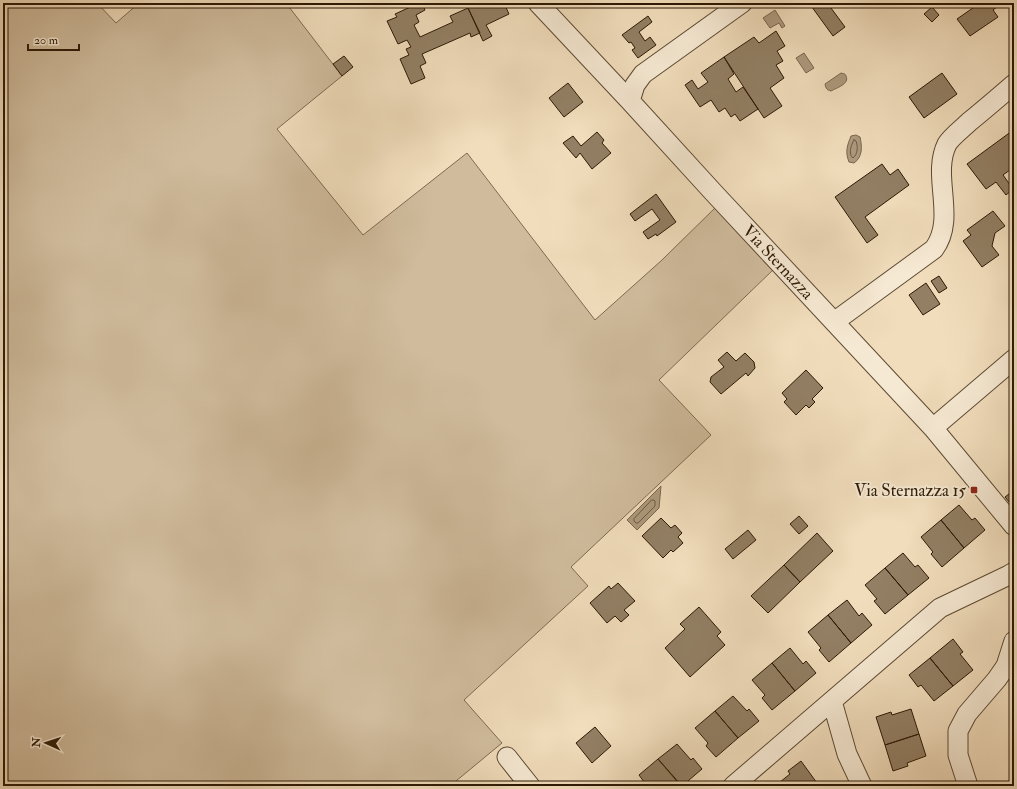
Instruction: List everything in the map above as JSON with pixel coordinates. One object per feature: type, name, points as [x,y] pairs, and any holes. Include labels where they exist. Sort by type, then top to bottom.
[{"type":"street","name":"Via Sternazza","points":[[538,3],[936,432],[1014,526]]},
{"type":"street","points":[[630,101],[635,85],[643,74],[742,3]]},
{"type":"street","points":[[834,322],[934,248],[938,242],[943,226],[944,213],[941,166],[943,154],[948,142],[963,127],[1014,84]]},
{"type":"street","points":[[936,432],[1014,359]]},
{"type":"street","points":[[936,432],[1014,372]]},
{"type":"street","points":[[733,786],[940,608],[1014,572]]},
{"type":"street","points":[[968,786],[958,755],[958,732],[967,714],[997,679],[1006,666],[1014,641]]},
{"type":"street","points":[[832,702],[847,754],[862,786]]},
{"type":"street","points":[[507,757],[530,786]]},
{"type":"shaded area","points":[[3,3],[97,3],[116,23],[139,3],[286,3],[342,76],[277,129],[363,235],[467,153],[595,320],[662,260],[718,205],[775,268],[659,380],[711,435],[571,567],[588,586],[464,700],[502,743],[450,786],[3,786]]},
{"type":"water","points":[[775,10],[785,26],[782,28],[779,23],[770,28],[763,18]]},
{"type":"water","points":[[804,53],[814,68],[806,73],[796,58]]},
{"type":"water","points":[[841,73],[845,74],[847,79],[846,81],[831,91],[828,90],[825,84]]},
{"type":"water","points":[[856,135],[860,137],[861,151],[859,158],[854,163],[849,162],[847,149],[851,136]]},
{"type":"water","points":[[661,486],[659,508],[637,530],[627,520]]},
{"type":"building","points":[[422,3],[425,10],[416,15],[419,22],[414,25],[420,37],[453,22],[450,16],[468,8],[480,33],[471,37],[470,33],[422,54],[426,63],[420,66],[425,78],[411,84],[400,59],[409,55],[406,49],[411,47],[407,40],[398,44],[387,21],[397,17],[395,14]]},
{"type":"building","points":[[479,3],[504,3],[509,14],[486,25],[492,36],[483,41],[468,8]]},
{"type":"building","points":[[809,3],[837,3],[831,8],[845,27],[833,36]]},
{"type":"building","points":[[980,3],[1002,3],[993,10],[998,17],[970,36],[957,19]]},
{"type":"building","points":[[932,7],[939,15],[932,22],[924,14]]},
{"type":"building","points":[[648,16],[652,22],[639,32],[645,41],[650,37],[656,45],[638,58],[632,50],[635,48],[631,42],[629,43],[622,35]]},
{"type":"building","points":[[776,31],[785,46],[777,51],[783,61],[776,65],[784,78],[770,88],[782,106],[764,118],[724,57],[754,37],[759,43]]},
{"type":"building","points":[[344,56],[353,67],[342,76],[333,64]]},
{"type":"building","points":[[724,57],[734,74],[728,79],[736,92],[743,87],[758,109],[740,121],[735,114],[731,117],[725,108],[719,112],[711,100],[700,107],[685,85],[692,80],[698,89],[708,82],[701,73]]},
{"type":"building","points":[[942,73],[957,94],[924,118],[909,97]]},
{"type":"building","points":[[568,83],[583,102],[564,117],[549,98]]},
{"type":"building","points":[[1012,131],[1014,133],[1014,167],[1003,175],[1013,189],[1006,195],[996,182],[986,189],[967,164]]},
{"type":"building","points":[[597,132],[604,140],[602,143],[611,153],[592,169],[580,153],[576,158],[563,143],[573,136],[581,146]]},
{"type":"building","points":[[882,164],[890,175],[898,169],[909,185],[865,217],[878,235],[867,243],[835,197]]},
{"type":"building","points":[[656,194],[676,222],[657,236],[656,234],[648,239],[643,232],[660,220],[652,209],[635,221],[630,214]]},
{"type":"building","points":[[993,211],[1005,226],[995,233],[992,246],[999,255],[982,267],[963,241],[971,235],[967,230]]},
{"type":"building","points":[[939,276],[947,288],[939,293],[931,281]]},
{"type":"building","points":[[926,283],[940,304],[923,315],[909,295]]},
{"type":"building","points":[[727,352],[736,361],[745,353],[754,362],[755,368],[748,376],[746,373],[721,394],[710,382],[711,377],[724,367],[718,360]]},
{"type":"building","points":[[806,370],[823,388],[812,399],[815,402],[809,408],[806,405],[796,415],[784,402],[787,399],[782,393]]},
{"type":"building","points":[[1014,490],[1014,508],[1005,497]]},
{"type":"building","points":[[959,505],[972,520],[975,518],[985,530],[964,548],[941,520]]},
{"type":"building","points":[[799,516],[808,526],[799,534],[790,524]]},
{"type":"building","points":[[661,518],[671,528],[675,525],[682,533],[678,537],[683,543],[673,552],[671,550],[663,558],[642,536]]},
{"type":"building","points":[[941,520],[964,548],[942,567],[931,554],[933,552],[921,537]]},
{"type":"building","points":[[748,530],[756,540],[733,559],[725,549]]},
{"type":"building","points":[[817,533],[833,551],[800,582],[784,565]]},
{"type":"building","points":[[903,553],[915,567],[918,565],[929,578],[908,595],[885,568]]},
{"type":"building","points":[[784,565],[800,582],[768,613],[751,596]]},
{"type":"building","points":[[885,568],[908,595],[885,614],[874,601],[877,599],[865,585]]},
{"type":"building","points":[[618,583],[635,601],[624,610],[629,615],[621,622],[615,616],[607,623],[590,603],[609,586],[611,589]]},
{"type":"building","points":[[847,600],[859,616],[862,613],[872,625],[851,643],[828,615]]},
{"type":"building","points":[[699,607],[721,632],[717,636],[725,645],[690,677],[665,648],[685,629],[680,624]]},
{"type":"building","points":[[828,615],[851,643],[829,662],[819,650],[821,648],[808,632]]},
{"type":"building","points":[[953,639],[963,652],[960,654],[973,670],[953,686],[930,658]]},
{"type":"building","points":[[790,648],[803,664],[806,661],[816,673],[795,691],[772,663]]},
{"type":"building","points":[[930,658],[953,686],[934,701],[921,685],[918,687],[909,675]]},
{"type":"building","points":[[772,663],[795,691],[772,710],[762,698],[765,695],[752,680]]},
{"type":"building","points":[[733,696],[747,711],[749,709],[759,721],[738,738],[715,711]]},
{"type":"building","points":[[911,709],[919,734],[885,745],[876,717],[891,712],[892,715]]},
{"type":"building","points":[[715,711],[738,738],[716,757],[706,746],[708,743],[695,728]]},
{"type":"building","points":[[595,727],[611,746],[592,763],[576,743]]},
{"type":"building","points":[[919,734],[926,756],[907,763],[908,766],[893,771],[885,745]]},
{"type":"building","points":[[677,744],[691,760],[693,758],[702,769],[682,786],[658,759]]},
{"type":"building","points":[[658,759],[681,786],[647,786],[639,775]]},
{"type":"building","points":[[801,761],[817,783],[814,786],[775,786],[790,774],[788,771]]},
{"type":"place","name":"Via Sternazza 15","points":[[974,490]]}]
